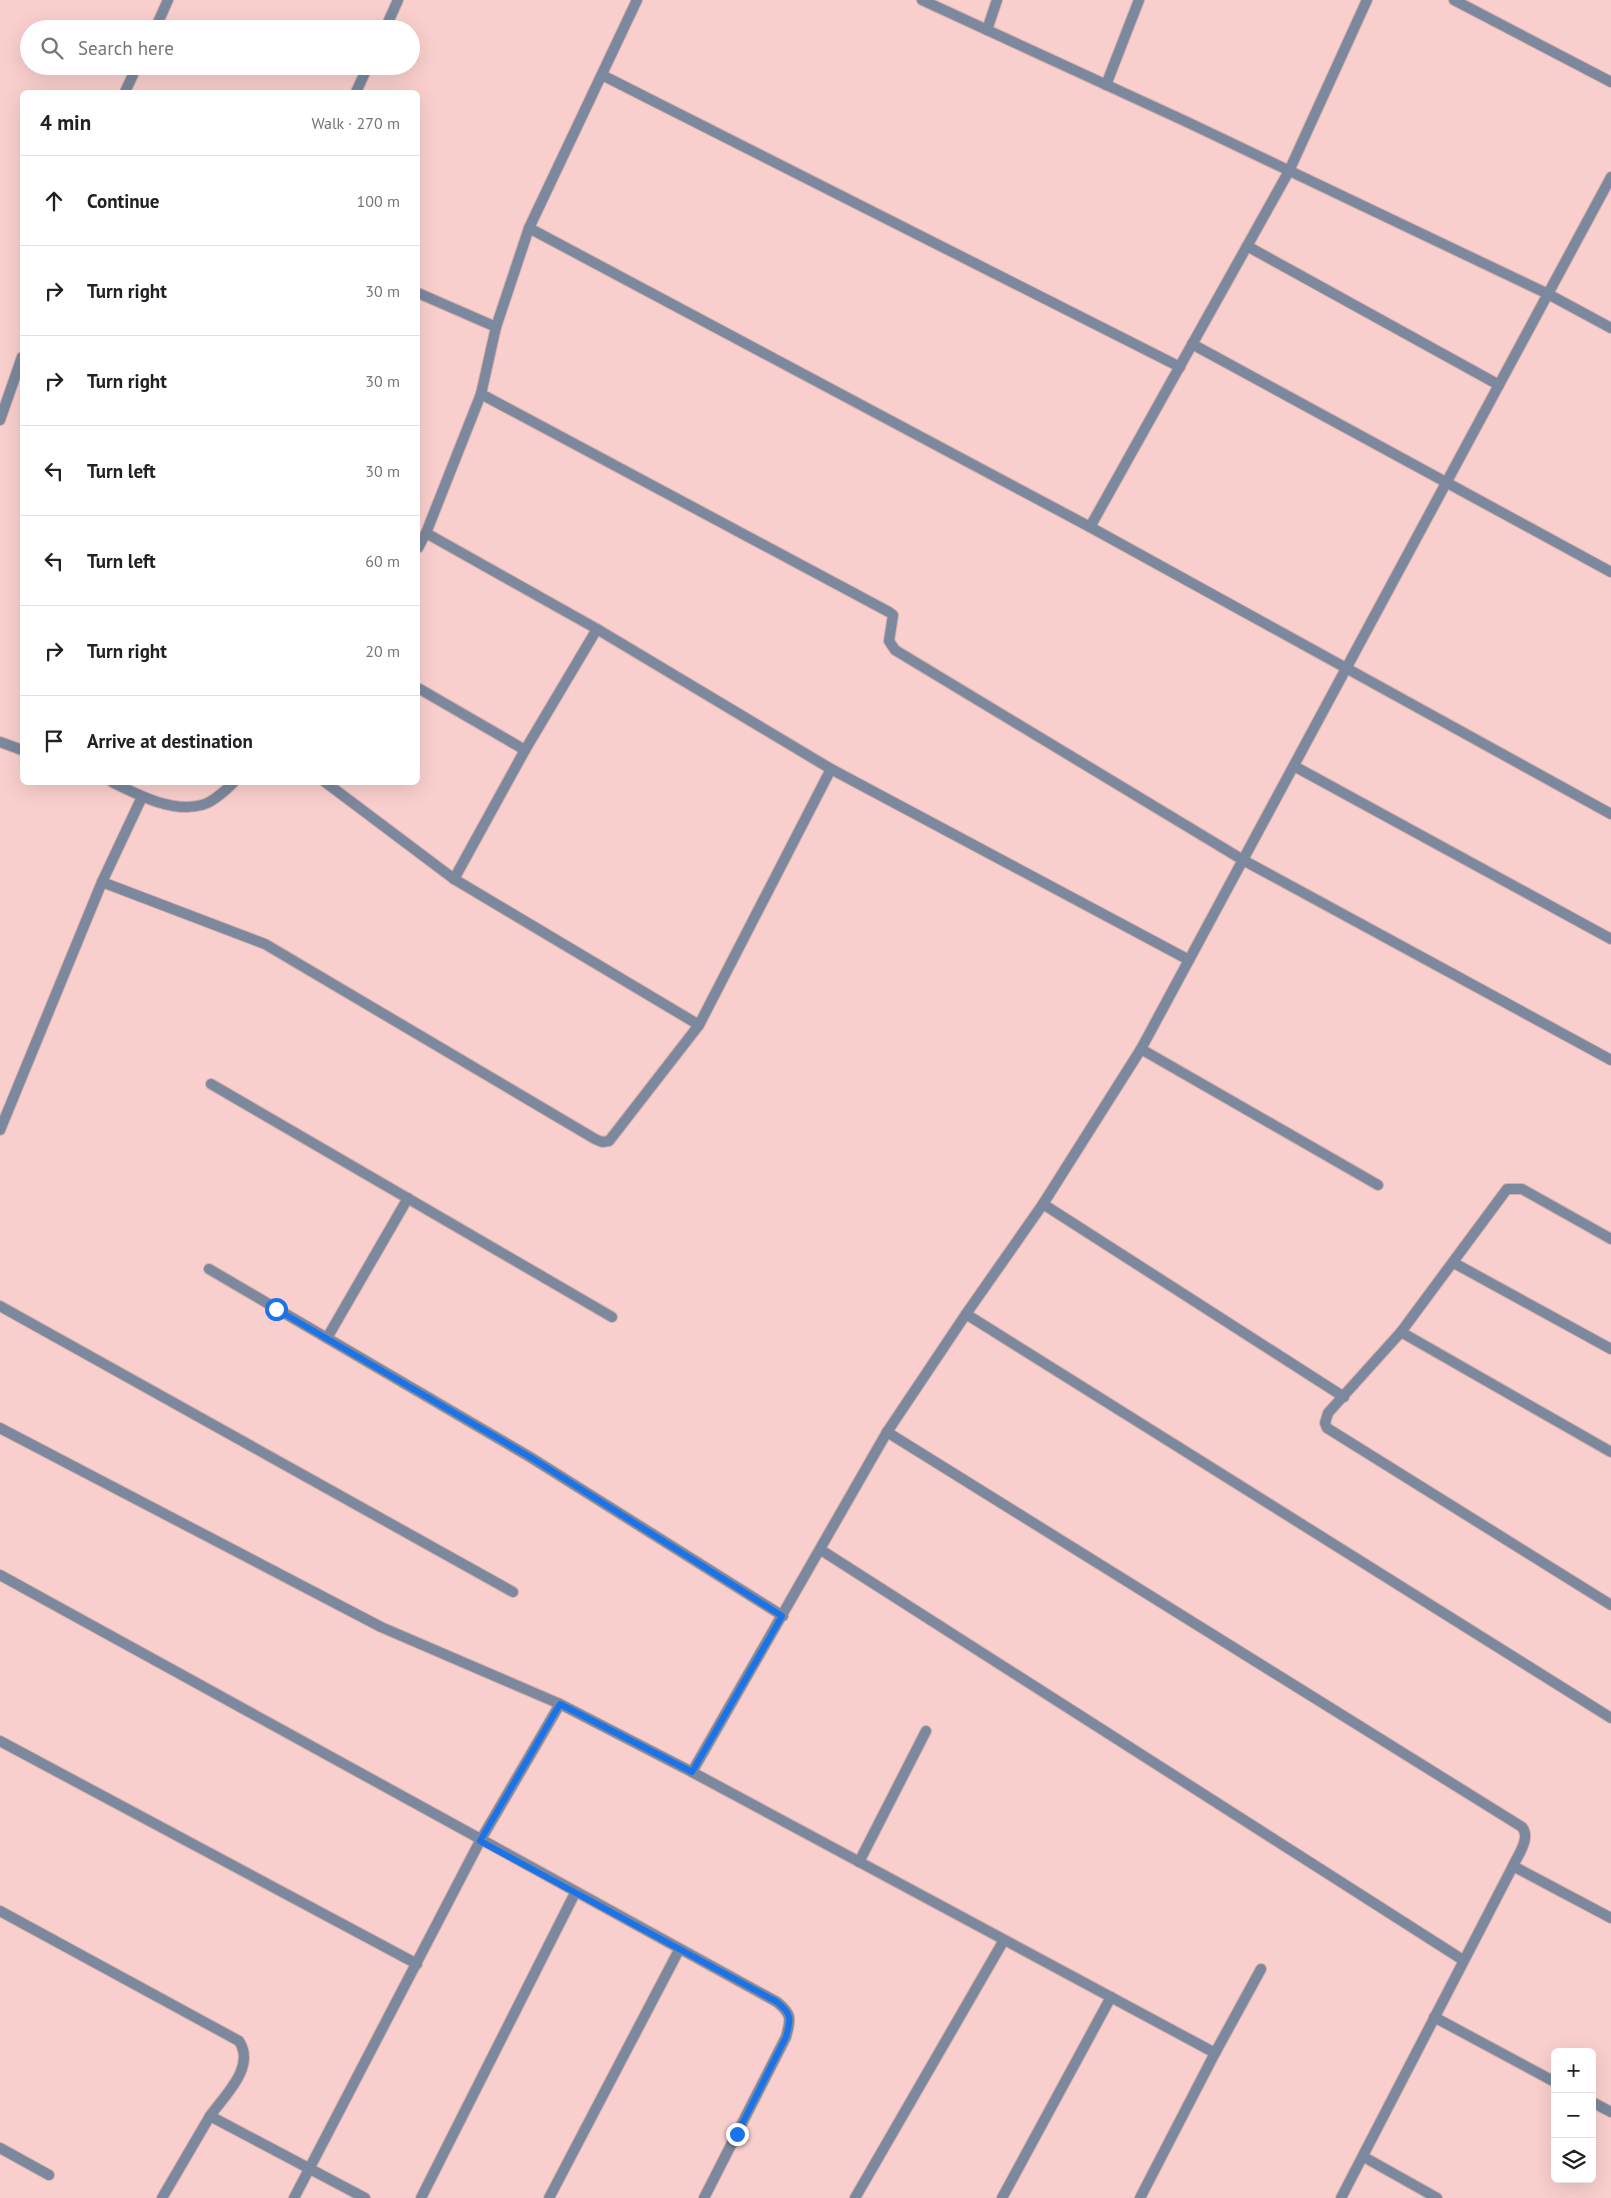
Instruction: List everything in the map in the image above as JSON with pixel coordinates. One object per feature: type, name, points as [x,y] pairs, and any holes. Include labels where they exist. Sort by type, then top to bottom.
[{"type":"street","points":[[159,20],[168,0]]},
{"type":"street","points":[[389,20],[398,0]]},
{"type":"street","points":[[420,544],[426,534],[481,394],[496,327],[530,228],[637,0]]},
{"type":"street","points":[[922,0],[1548,294],[1611,328]]},
{"type":"street","points":[[987,30],[997,0]]},
{"type":"street","points":[[1106,85],[1139,0]]},
{"type":"street","points":[[1090,527],[1289,171],[1367,0]]},
{"type":"street","points":[[1454,0],[1611,82]]},
{"type":"street","points":[[126,90],[133,75]]},
{"type":"street","points":[[357,90],[364,75]]},
{"type":"street","points":[[602,75],[1180,367]]},
{"type":"street","points":[[692,1772],[887,1432],[1043,1204],[1141,1049],[1611,177]]},
{"type":"street","points":[[530,228],[1090,527],[1611,814]]},
{"type":"street","points":[[1247,246],[1499,385]]},
{"type":"street","points":[[420,294],[496,327]]},
{"type":"street","points":[[1192,344],[1447,481],[1611,572]]},
{"type":"street","points":[[0,420],[20,363]]},
{"type":"street","points":[[481,394],[890,612],[893,615],[894,621],[889,641],[895,650],[1243,860],[1611,1060]]},
{"type":"street","points":[[426,534],[597,629],[831,769],[1189,960]]},
{"type":"street","points":[[454,879],[525,750],[597,629]]},
{"type":"street","points":[[420,689],[525,750]]},
{"type":"street","points":[[0,742],[20,749]]},
{"type":"street","points":[[1294,766],[1611,939]]},
{"type":"street","points":[[102,882],[265,944],[602,1142],[609,1142],[615,1137],[699,1025],[831,769]]},
{"type":"street","points":[[118,785],[142,797],[176,806],[202,805],[230,785]]},
{"type":"street","points":[[330,785],[454,879],[699,1025]]},
{"type":"street","points":[[0,1130],[102,882],[142,797]]},
{"type":"street","points":[[1141,1049],[1378,1185]]},
{"type":"street","points":[[211,1084],[612,1316]]},
{"type":"street","points":[[1611,1239],[1522,1189],[1508,1189],[1401,1332],[1328,1413],[1325,1423],[1327,1428],[1611,1605]]},
{"type":"street","points":[[327,1338],[408,1198]]},
{"type":"street","points":[[1043,1204],[1344,1397]]},
{"type":"street","points":[[1454,1263],[1611,1349]]},
{"type":"street","points":[[209,1269],[530,1457],[782,1616]]},
{"type":"street","points":[[0,1306],[513,1592]]},
{"type":"street","points":[[966,1314],[1611,1718]]},
{"type":"street","points":[[1401,1332],[1611,1452]]},
{"type":"street","points":[[0,1428],[381,1626],[560,1704],[692,1772],[1215,2053]]},
{"type":"street","points":[[887,1432],[1522,1827],[1526,1837],[1513,1866],[1463,1960],[1364,2157],[1341,2198]]},
{"type":"street","points":[[821,1550],[1463,1960]]},
{"type":"street","points":[[0,1576],[480,1841],[777,2002],[787,2011],[790,2022],[786,2037],[704,2198]]},
{"type":"street","points":[[294,2198],[480,1841],[560,1704]]},
{"type":"street","points":[[858,1862],[926,1731]]},
{"type":"street","points":[[0,1741],[417,1964]]},
{"type":"street","points":[[1513,1866],[1611,1918]]},
{"type":"street","points":[[421,2198],[575,1893]]},
{"type":"street","points":[[0,1911],[239,2041],[245,2049],[244,2067],[210,2116],[162,2198]]},
{"type":"street","points":[[855,2198],[1004,1940]]},
{"type":"street","points":[[550,2198],[679,1950]]},
{"type":"street","points":[[1140,2198],[1261,1969]]},
{"type":"street","points":[[1002,2198],[1111,1997]]},
{"type":"street","points":[[1434,2017],[1551,2080]]},
{"type":"street","points":[[1596,2104],[1611,2112]]},
{"type":"street","points":[[210,2116],[365,2198]]},
{"type":"street","points":[[0,2148],[49,2174]]},
{"type":"street","points":[[1364,2157],[1437,2198]]},
{"type":"route","points":[[276,1309],[530,1457],[782,1616],[692,1772],[560,1704],[480,1841],[777,2002],[787,2011],[790,2022],[786,2037],[737,2134]]}]
